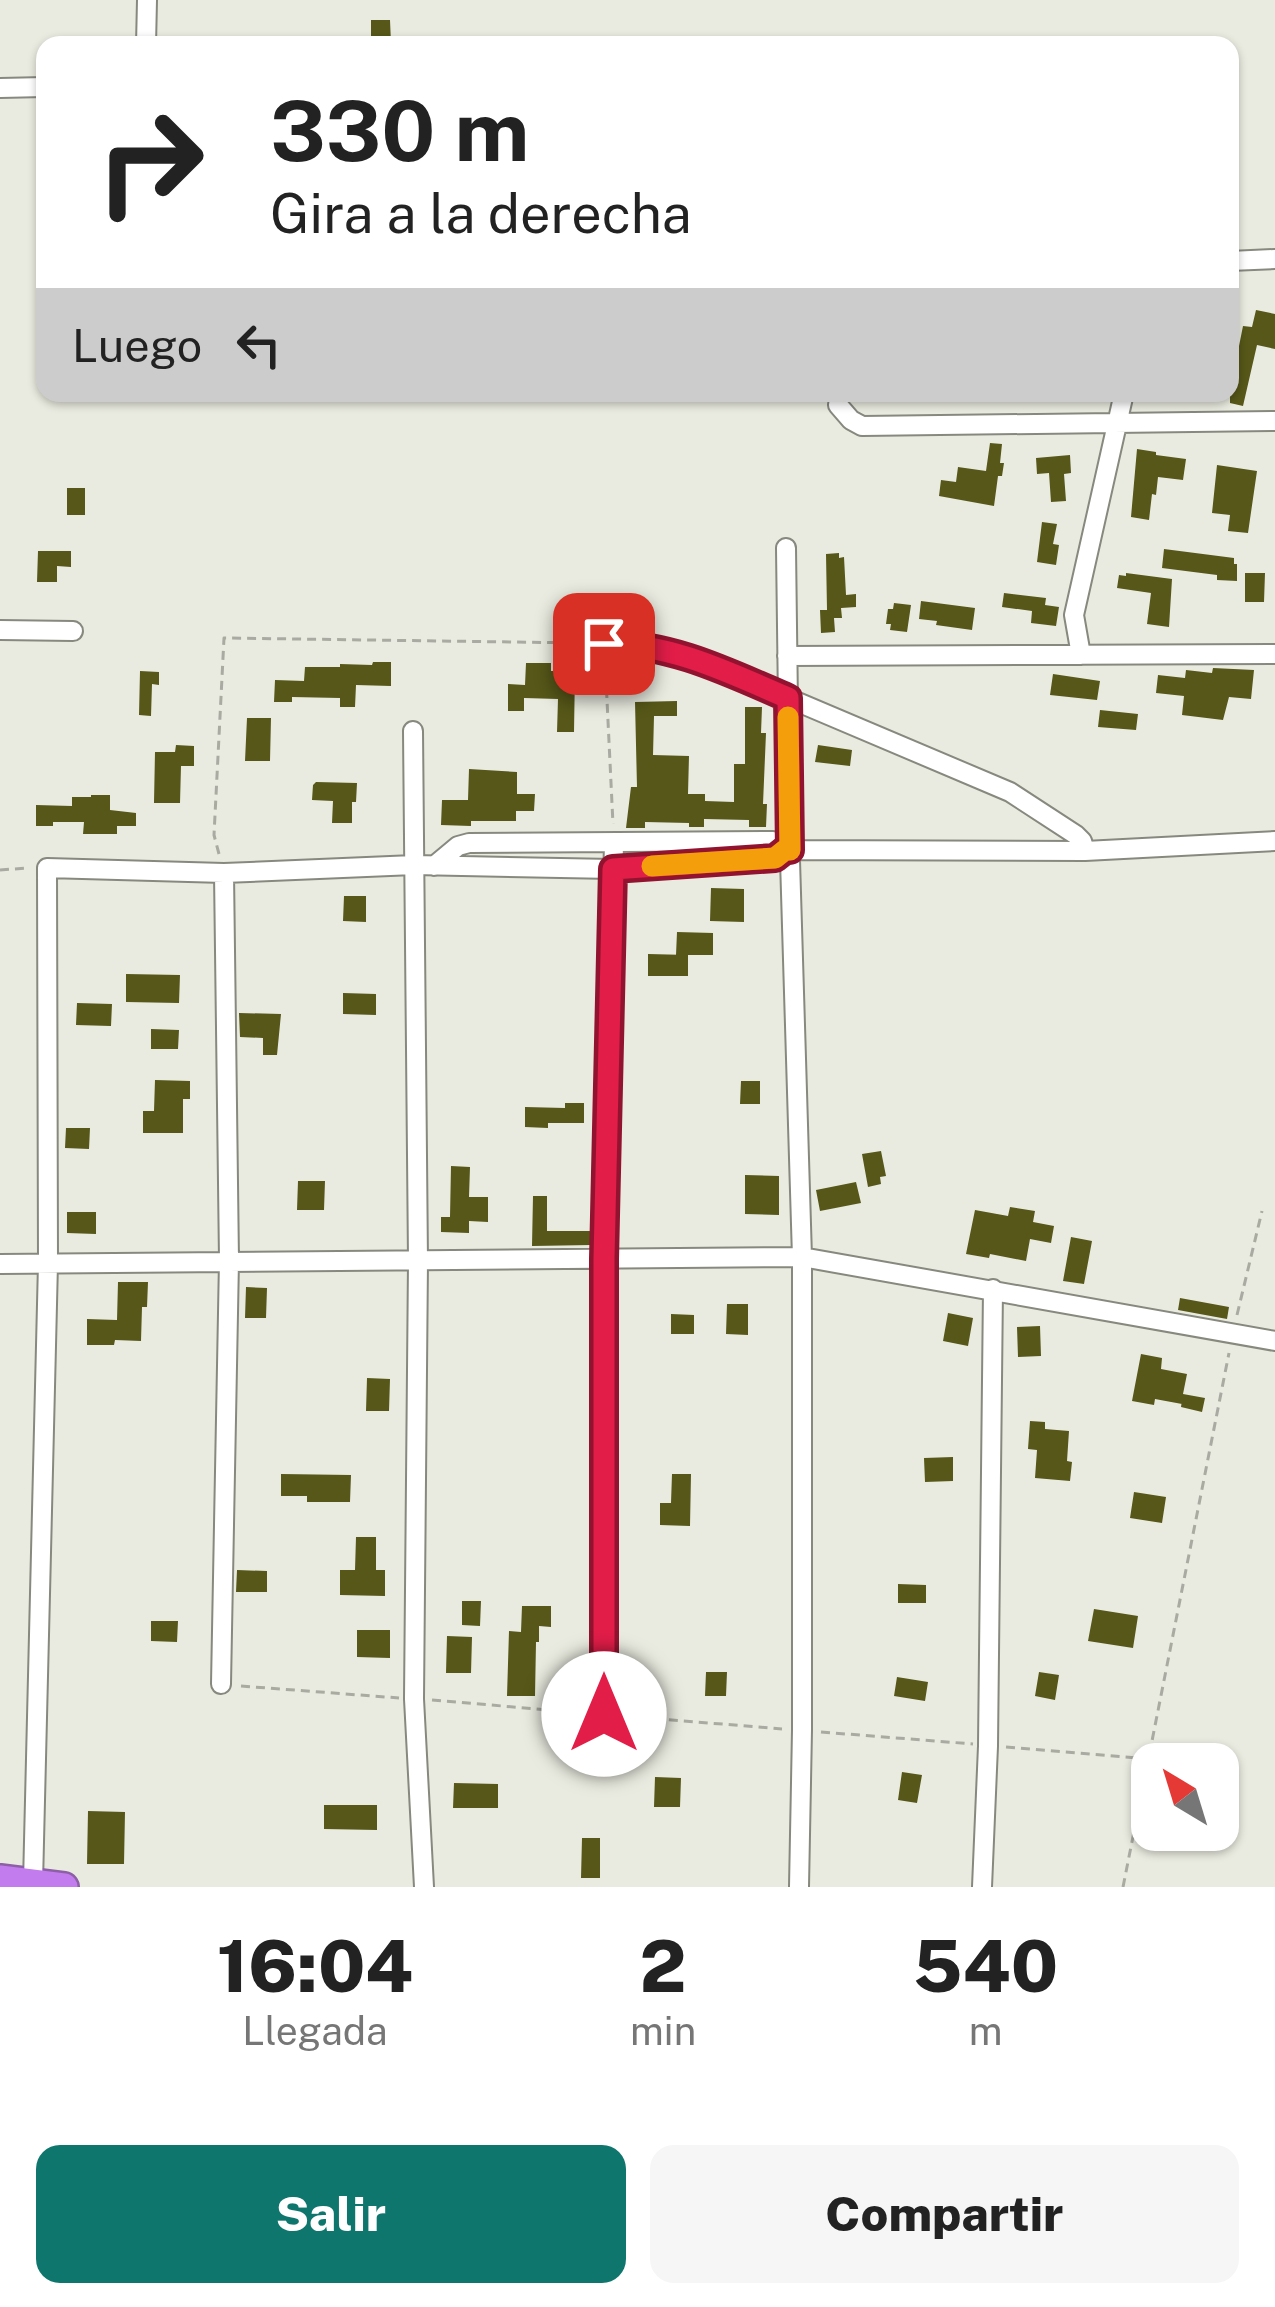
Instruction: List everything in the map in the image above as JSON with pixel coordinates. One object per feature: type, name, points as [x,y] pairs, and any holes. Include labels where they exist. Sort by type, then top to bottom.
[{"type":"highway","points":[[0,1880],[64,1887]]},
{"type":"street","points":[[146,36],[147,0]]},
{"type":"street","points":[[0,88],[36,87]]},
{"type":"street","points":[[1239,261],[1275,259]]},
{"type":"street","points":[[838,402],[851,420],[862,426],[1275,421]]},
{"type":"street","points":[[1081,655],[1074,615],[1122,402]]},
{"type":"street","points":[[786,548],[788,850],[802,1257],[799,1887]]},
{"type":"street","points":[[0,630],[73,631]]},
{"type":"street","points":[[604,644],[634,643],[689,656],[1010,792],[1076,835],[1084,851]]},
{"type":"street","points":[[787,656],[1275,655]]},
{"type":"street","points":[[413,731],[424,866],[414,1699],[424,1887]]},
{"type":"street","points":[[424,866],[469,843],[773,841],[788,850],[1084,851],[1275,841]]},
{"type":"street","points":[[604,1714],[604,1259],[614,843]]},
{"type":"street","points":[[33,1883],[48,1263],[47,868],[224,873],[424,866],[613,869],[775,858],[788,850]]},
{"type":"street","points":[[221,1684],[229,1260],[224,873]]},
{"type":"street","points":[[0,1264],[802,1257],[1275,1341]]},
{"type":"street","points":[[982,1887],[993,1289]]},
{"type":"path","points":[[224,873],[214,835],[224,638],[604,644],[614,843]]},
{"type":"path","points":[[0,870],[47,868]]},
{"type":"path","points":[[1153,1743],[1233,1333],[1262,1211]]},
{"type":"path","points":[[221,1684],[1131,1757]]},
{"type":"path","points":[[1123,1887],[1131,1849]]},
{"type":"building","points":[[371,20],[390,20],[391,36],[371,36]]},
{"type":"building","points":[[1256,310],[1275,314],[1275,349],[1257,345],[1243,406],[1230,402],[1239,402],[1243,326],[1252,327]]},
{"type":"building","points":[[990,443],[1002,444],[1000,463],[1004,463],[994,506],[939,496],[941,480],[956,482],[958,467],[986,471]]},
{"type":"building","points":[[1137,449],[1186,459],[1183,480],[1158,477],[1149,520],[1131,517]]},
{"type":"building","points":[[1070,455],[1071,473],[1064,474],[1066,501],[1051,502],[1049,473],[1037,474],[1036,458]]},
{"type":"building","points":[[1217,465],[1257,471],[1248,533],[1228,531],[1230,515],[1212,513]]},
{"type":"building","points":[[67,488],[85,488],[85,515],[67,515]]},
{"type":"building","points":[[1042,522],[1057,524],[1056,565],[1037,562]]},
{"type":"building","points":[[1164,549],[1234,558],[1237,581],[1162,568]]},
{"type":"building","points":[[38,551],[71,551],[71,567],[57,566],[57,582],[37,582]]},
{"type":"building","points":[[839,553],[839,558],[844,557],[846,595],[856,594],[856,607],[841,608],[842,618],[834,618],[835,632],[821,633],[820,610],[827,610],[826,554]]},
{"type":"building","points":[[1245,573],[1265,573],[1264,602],[1245,602]]},
{"type":"building","points":[[1119,575],[1172,579],[1169,627],[1147,624],[1151,593],[1117,588]]},
{"type":"building","points":[[1004,593],[1046,598],[1045,605],[1059,607],[1056,626],[1031,623],[1032,611],[1002,607]]},
{"type":"building","points":[[921,601],[975,608],[972,630],[919,619]]},
{"type":"building","points":[[894,603],[911,605],[907,632],[890,630],[891,624],[886,624]]},
{"type":"building","points":[[391,662],[391,686],[356,685],[355,707],[340,707],[340,698],[292,697],[292,702],[274,702],[275,680],[304,681],[305,667]]},
{"type":"building","points":[[526,663],[551,663],[551,671],[575,671],[574,732],[557,732],[558,699],[524,698],[524,711],[508,711],[508,684],[525,685]]},
{"type":"building","points":[[1213,668],[1254,670],[1251,699],[1229,697],[1223,720],[1182,715],[1184,696],[1156,693],[1158,675],[1185,678],[1186,670],[1212,673]]},
{"type":"building","points":[[140,671],[159,672],[159,685],[152,684],[151,716],[139,715]]},
{"type":"building","points":[[1053,674],[1100,681],[1097,700],[1050,695]]},
{"type":"building","points":[[677,701],[677,716],[654,716],[653,755],[689,756],[688,794],[705,794],[705,801],[734,802],[734,764],[745,764],[745,707],[762,707],[766,827],[749,827],[749,820],[704,819],[704,827],[645,822],[645,828],[626,828],[631,787],[637,787],[635,702]]},
{"type":"building","points":[[1100,710],[1138,714],[1136,730],[1098,727]]},
{"type":"building","points":[[247,718],[271,718],[270,761],[245,761]]},
{"type":"building","points":[[176,745],[194,746],[194,766],[181,766],[180,803],[154,803],[155,752],[175,752]]},
{"type":"building","points":[[818,745],[852,750],[850,766],[815,762]]},
{"type":"building","points":[[469,769],[517,772],[517,794],[535,794],[534,811],[516,811],[516,821],[441,825],[442,800],[468,800]]},
{"type":"building","points":[[316,782],[357,783],[352,823],[332,823],[333,801],[312,800]]},
{"type":"building","points":[[110,795],[110,810],[136,813],[136,826],[117,826],[117,834],[83,834],[84,822],[36,826],[36,805],[72,806],[72,797]]},
{"type":"building","points":[[711,888],[744,889],[744,922],[710,921]]},
{"type":"building","points":[[344,896],[366,896],[366,922],[343,921]]},
{"type":"building","points":[[677,932],[713,933],[713,955],[676,955]]},
{"type":"building","points":[[648,954],[688,955],[688,976],[648,976]]},
{"type":"building","points":[[126,974],[180,975],[179,1003],[126,1002]]},
{"type":"building","points":[[343,993],[376,994],[376,1015],[343,1014]]},
{"type":"building","points":[[77,1003],[112,1004],[111,1026],[76,1025]]},
{"type":"building","points":[[239,1013],[281,1014],[277,1055],[263,1055],[263,1038],[240,1037]]},
{"type":"building","points":[[151,1029],[179,1030],[178,1049],[151,1049]]},
{"type":"building","points":[[155,1080],[190,1081],[190,1099],[183,1099],[183,1133],[143,1133],[143,1111],[154,1111]]},
{"type":"building","points":[[741,1081],[760,1081],[760,1104],[740,1104]]},
{"type":"building","points":[[565,1103],[584,1103],[584,1123],[525,1127],[525,1107],[565,1108]]},
{"type":"building","points":[[66,1128],[90,1128],[89,1149],[65,1148]]},
{"type":"building","points":[[881,1151],[886,1176],[880,1177],[881,1184],[868,1187],[862,1154]]},
{"type":"building","points":[[451,1166],[470,1167],[469,1197],[488,1197],[488,1222],[469,1221],[469,1233],[441,1232],[441,1217],[450,1217]]},
{"type":"building","points":[[745,1175],[779,1176],[779,1215],[745,1214]]},
{"type":"building","points":[[298,1181],[325,1181],[324,1210],[297,1210]]},
{"type":"building","points":[[856,1182],[861,1203],[820,1211],[816,1190]]},
{"type":"building","points":[[533,1196],[547,1196],[547,1231],[591,1231],[591,1245],[532,1246]]},
{"type":"building","points":[[1010,1207],[1035,1211],[1033,1222],[1054,1226],[1051,1243],[1030,1239],[1026,1261],[966,1254],[975,1210],[1008,1216]]},
{"type":"building","points":[[67,1212],[96,1212],[96,1234],[67,1233]]},
{"type":"building","points":[[1071,1237],[1092,1241],[1084,1284],[1063,1281]]},
{"type":"building","points":[[118,1282],[148,1282],[141,1341],[87,1345],[87,1319],[117,1320]]},
{"type":"building","points":[[246,1287],[267,1288],[266,1318],[245,1318]]},
{"type":"building","points":[[1180,1298],[1229,1307],[1227,1319],[1178,1310]]},
{"type":"building","points":[[727,1304],[748,1304],[748,1335],[726,1334]]},
{"type":"building","points":[[948,1313],[973,1318],[968,1346],[943,1341]]},
{"type":"building","points":[[671,1314],[694,1315],[694,1334],[671,1334]]},
{"type":"building","points":[[1040,1326],[1041,1356],[1018,1357],[1017,1327]]},
{"type":"building","points":[[1141,1354],[1162,1358],[1161,1369],[1187,1374],[1183,1394],[1205,1398],[1202,1412],[1155,1399],[1154,1405],[1132,1401]]},
{"type":"building","points":[[367,1378],[390,1379],[389,1411],[366,1411]]},
{"type":"building","points":[[1030,1421],[1045,1422],[1045,1429],[1069,1431],[1070,1481],[1035,1478],[1037,1450],[1028,1449]]},
{"type":"building","points":[[953,1457],[953,1481],[925,1482],[924,1458]]},
{"type":"building","points":[[281,1474],[351,1475],[350,1502],[307,1502],[307,1496],[281,1496]]},
{"type":"building","points":[[672,1474],[691,1474],[690,1526],[660,1525],[660,1503],[671,1503]]},
{"type":"building","points":[[1134,1492],[1166,1497],[1162,1523],[1130,1518]]},
{"type":"building","points":[[356,1537],[376,1537],[376,1570],[385,1570],[385,1596],[340,1595],[340,1570],[355,1570]]},
{"type":"building","points":[[237,1570],[267,1571],[267,1592],[236,1592]]},
{"type":"building","points":[[898,1584],[926,1585],[926,1603],[898,1603]]},
{"type":"building","points":[[462,1601],[481,1601],[480,1626],[462,1625]]},
{"type":"building","points":[[522,1606],[551,1606],[551,1627],[539,1626],[535,1696],[507,1696],[509,1631],[521,1632]]},
{"type":"building","points":[[1094,1609],[1138,1616],[1133,1648],[1088,1641]]},
{"type":"building","points":[[151,1621],[178,1621],[177,1642],[151,1641]]},
{"type":"building","points":[[357,1630],[390,1630],[390,1658],[357,1657]]},
{"type":"building","points":[[447,1636],[472,1637],[471,1673],[446,1673]]},
{"type":"building","points":[[706,1672],[727,1672],[726,1696],[705,1696]]},
{"type":"building","points":[[1039,1672],[1059,1675],[1055,1700],[1035,1696]]},
{"type":"building","points":[[897,1677],[928,1682],[925,1701],[894,1696]]},
{"type":"building","points":[[559,1685],[590,1685],[590,1708],[559,1708]]},
{"type":"building","points":[[902,1772],[922,1775],[917,1803],[898,1800]]},
{"type":"building","points":[[655,1777],[681,1778],[680,1807],[654,1807]]},
{"type":"building","points":[[454,1783],[498,1784],[498,1808],[453,1808]]},
{"type":"building","points":[[324,1805],[377,1805],[377,1830],[324,1829]]},
{"type":"building","points":[[88,1811],[125,1812],[124,1864],[87,1864]]},
{"type":"building","points":[[582,1838],[600,1838],[600,1878],[581,1878]]},
{"type":"slow traffic","points":[[652,866],[775,858],[790,850],[788,717]]},
{"type":"route","points":[[604,644],[634,643],[689,656],[788,698],[790,850],[775,858],[613,869],[604,1259],[604,1714]]}]
